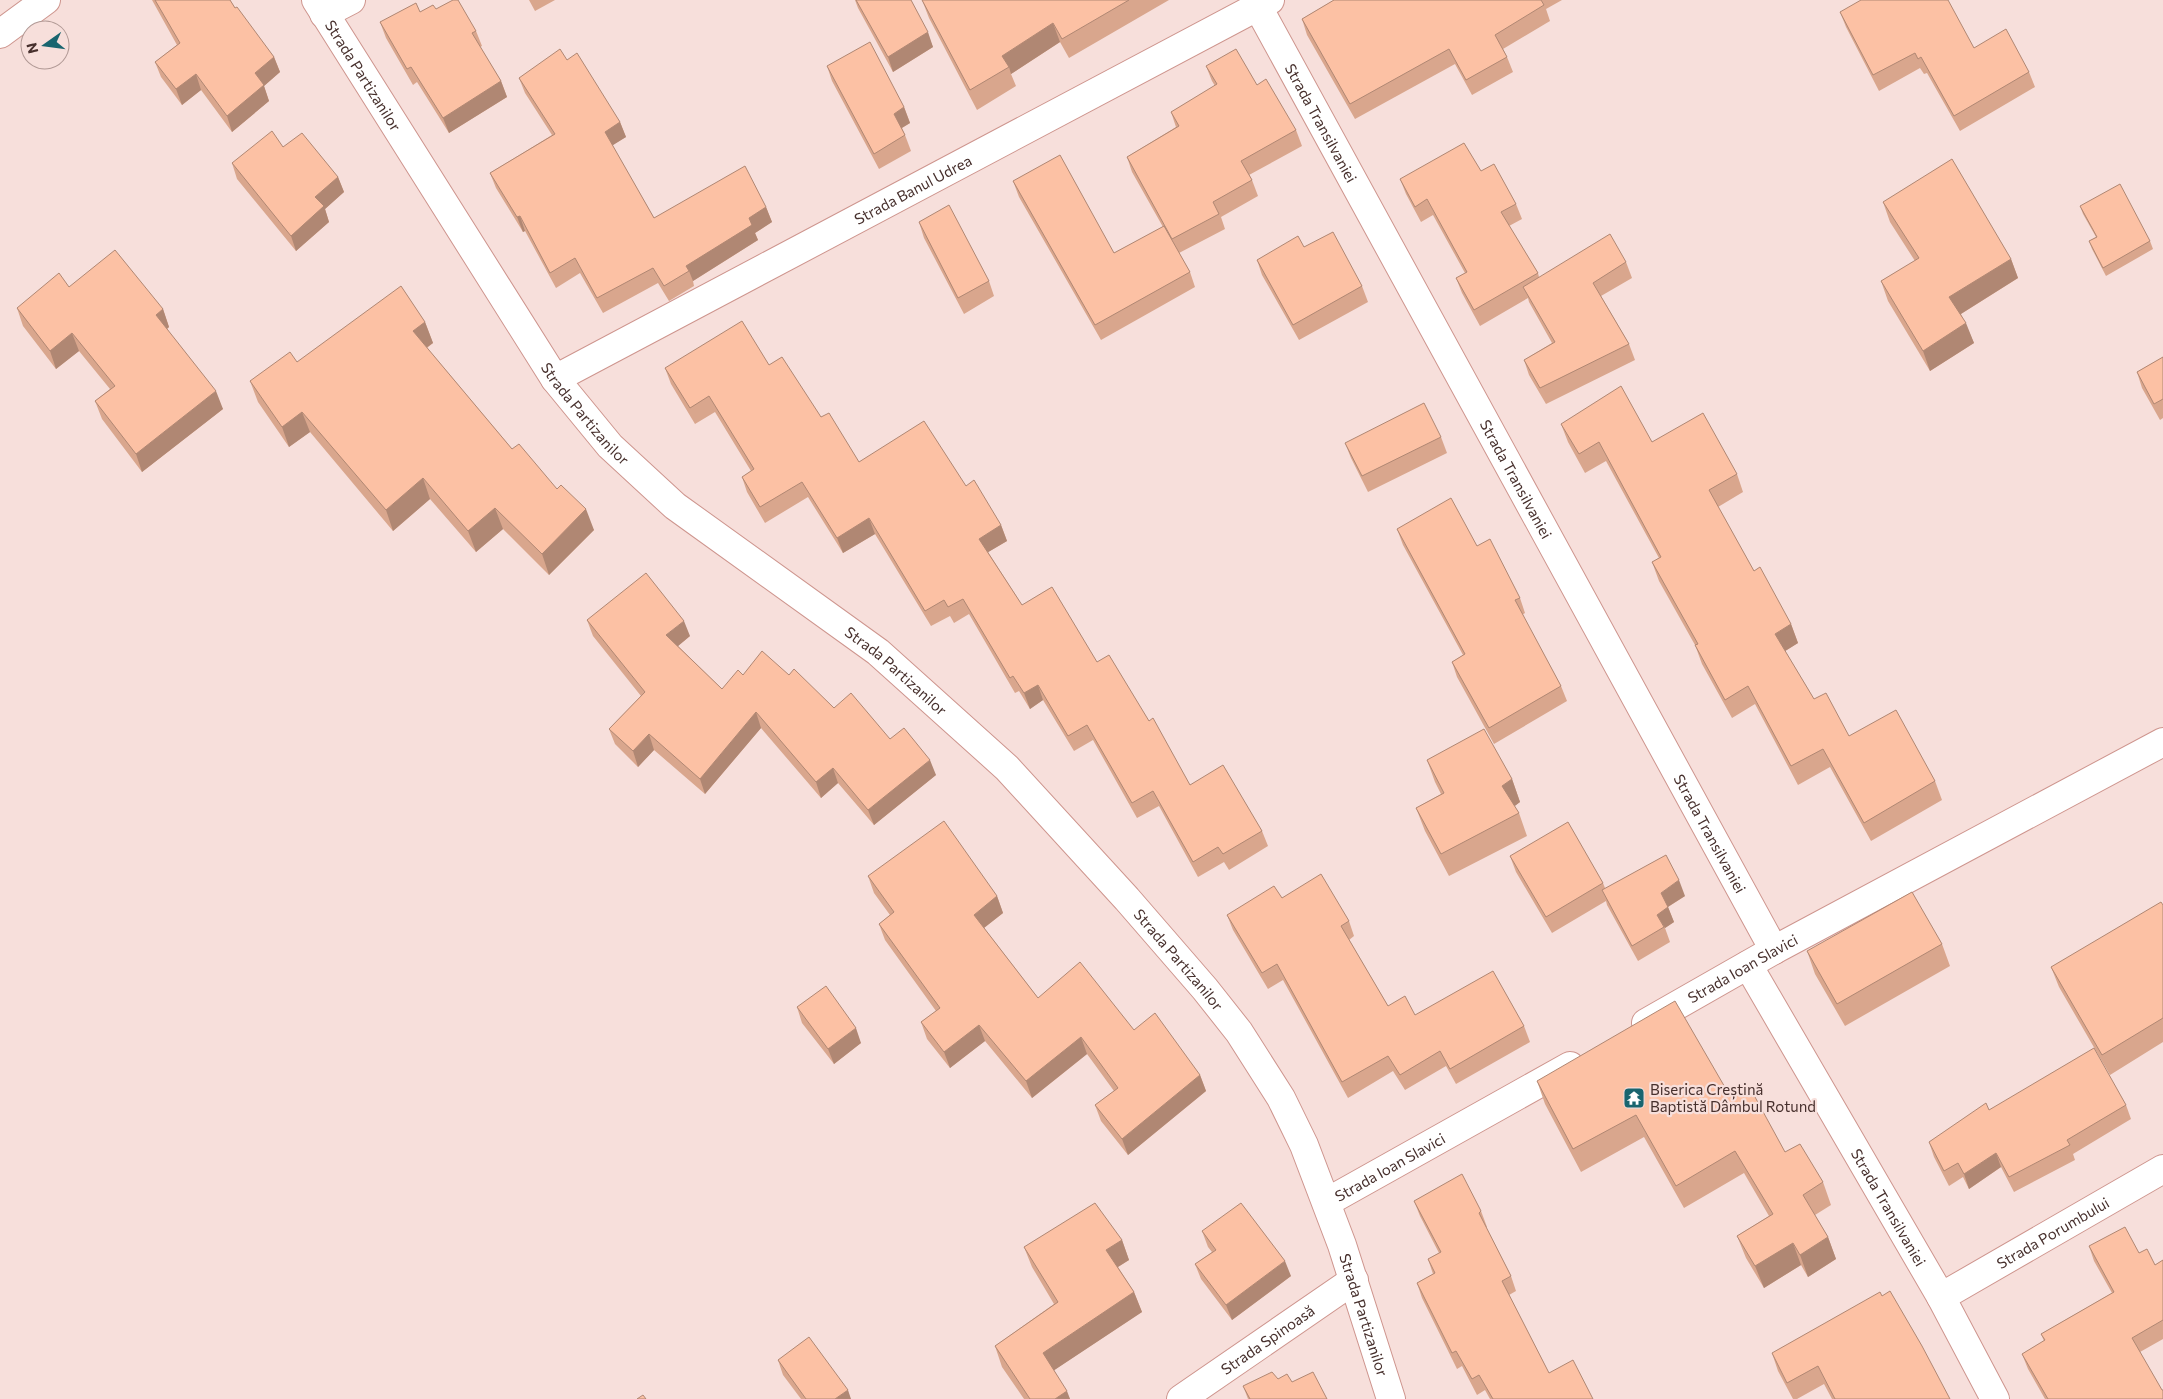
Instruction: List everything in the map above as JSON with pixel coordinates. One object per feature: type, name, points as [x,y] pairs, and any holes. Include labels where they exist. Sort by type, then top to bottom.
[{"type":"street","points":[[0,34],[46,0]]},
{"type":"street","points":[[320,7],[351,0]]},
{"type":"street","name":"Strada Banul Udrea","points":[[555,379],[1264,3]]},
{"type":"street","name":"Strada Transilvaniei","points":[[1264,3],[1774,950]]},
{"type":"street","name":"Strada Partizanilor","points":[[320,7],[555,379],[610,446],[675,506],[878,652],[1007,768],[1127,899],[1205,989],[1239,1032],[1281,1098],[1327,1202],[1392,1399]]},
{"type":"street","name":"Strada Ioan Slavici","points":[[1628,1033],[1774,950],[2163,742]]},
{"type":"street","name":"Strada Transilvaniei","points":[[1748,965],[1942,1297],[1995,1399]]},
{"type":"street","name":"Strada Ioan Slavici","points":[[1327,1202],[1406,1160],[1594,1052]]},
{"type":"street","name":"Strada Porumbului","points":[[1942,1297],[2163,1169]]},
{"type":"street","name":"Strada Spinoasă","points":[[1181,1399],[1354,1280]]},
{"type":"building","points":[[155,0],[230,0],[274,57],[255,73],[264,85],[227,116],[196,74],[176,89],[155,62],[180,43]]},
{"type":"building","points":[[453,0],[458,0],[476,31],[472,33],[501,81],[443,118],[411,67],[407,69],[380,22],[416,3],[420,12],[433,5],[436,9]]},
{"type":"building","points":[[856,0],[911,0],[928,32],[888,57]]},
{"type":"building","points":[[922,0],[1129,0],[1062,39],[1053,23],[1002,56],[1009,67],[970,90]]},
{"type":"building","points":[[1334,0],[1541,0],[1544,5],[1495,35],[1507,57],[1466,80],[1449,49],[1350,104],[1302,19]]},
{"type":"building","points":[[1861,0],[1948,0],[1974,48],[2006,29],[2029,72],[1954,116],[1921,57],[1918,59],[1915,53],[1873,75],[1840,12]]},
{"type":"building","points":[[870,42],[904,107],[894,114],[905,135],[874,154],[827,66]]},
{"type":"building","points":[[560,49],[567,60],[577,53],[620,122],[605,132],[654,218],[745,166],[766,207],[749,218],[752,225],[686,266],[689,271],[664,286],[653,268],[597,298],[575,258],[550,273],[520,216],[517,217],[490,173],[555,134],[519,78]]},
{"type":"building","points":[[1236,49],[1257,85],[1266,79],[1296,130],[1241,161],[1252,180],[1213,202],[1219,214],[1172,239],[1127,157],[1179,126],[1171,112],[1217,84],[1206,66]]},
{"type":"building","points":[[272,131],[283,147],[302,133],[338,177],[315,197],[324,206],[291,236],[232,163]]},
{"type":"building","points":[[1464,143],[1481,171],[1494,164],[1516,204],[1501,212],[1538,273],[1474,310],[1456,278],[1467,272],[1427,199],[1415,207],[1400,179]]},
{"type":"building","points":[[1060,155],[1114,253],[1164,226],[1190,272],[1095,325],[1013,181]]},
{"type":"building","points":[[1952,159],[2011,259],[1949,297],[1966,323],[1923,351],[1881,281],[1919,258],[1883,202]]},
{"type":"building","points":[[2120,184],[2150,241],[2103,268],[2089,241],[2097,237],[2080,206]]},
{"type":"building","points":[[949,205],[989,281],[958,298],[919,222]]},
{"type":"building","points":[[1333,232],[1362,286],[1293,325],[1257,260],[1298,236],[1304,247]]},
{"type":"building","points":[[1610,234],[1626,262],[1593,283],[1629,344],[1540,388],[1524,360],[1555,342],[1523,287]]},
{"type":"building","points":[[115,250],[163,309],[156,315],[216,391],[136,454],[95,401],[115,386],[72,333],[50,351],[17,308],[59,273],[69,287]]},
{"type":"building","points":[[401,286],[425,322],[413,331],[512,449],[519,444],[557,489],[561,485],[586,509],[542,554],[495,508],[468,531],[423,478],[386,510],[302,412],[282,427],[250,381],[290,352],[297,362]]},
{"type":"building","points":[[742,321],[769,365],[782,357],[821,417],[829,413],[859,462],[924,421],[966,486],[974,480],[1001,525],[979,539],[1022,605],[1052,587],[1097,662],[1109,655],[1149,721],[1153,718],[1190,785],[1223,765],[1262,831],[1223,854],[1218,847],[1193,862],[1153,791],[1132,803],[1087,725],[1068,736],[1038,685],[1024,693],[1013,676],[1010,678],[963,599],[948,607],[944,600],[925,611],[869,518],[837,538],[802,482],[760,507],[742,477],[754,469],[709,396],[690,408],[665,368]]},
{"type":"building","points":[[2163,357],[2163,399],[2154,404],[2137,372]]},
{"type":"building","points":[[1621,386],[1652,442],[1703,413],[1737,474],[1709,490],[1754,571],[1760,567],[1791,624],[1775,634],[1814,699],[1826,693],[1849,736],[1896,710],[1935,781],[1864,823],[1823,749],[1791,766],[1748,686],[1725,700],[1695,645],[1698,644],[1652,562],[1661,557],[1599,442],[1579,454],[1561,424]]},
{"type":"building","points":[[1424,403],[1441,437],[1362,476],[1345,443]]},
{"type":"building","points":[[1451,498],[1477,546],[1490,539],[1520,598],[1515,600],[1561,686],[1489,728],[1452,662],[1465,654],[1397,529]]},
{"type":"building","points":[[646,573],[684,621],[666,635],[722,689],[738,670],[743,675],[762,651],[789,675],[794,669],[834,708],[851,693],[890,739],[904,728],[930,760],[868,810],[833,768],[816,782],[756,712],[700,779],[649,734],[633,751],[609,729],[645,692],[587,620]]},
{"type":"building","points":[[1484,729],[1512,779],[1502,786],[1519,813],[1441,854],[1416,808],[1444,793],[1427,760]]},
{"type":"building","points":[[944,821],[997,896],[974,915],[1038,998],[1080,962],[1134,1030],[1155,1013],[1200,1075],[1122,1139],[1095,1105],[1118,1088],[1081,1037],[1026,1081],[979,1025],[944,1052],[921,1022],[940,1008],[879,924],[894,912],[868,876]]},
{"type":"building","points":[[1568,822],[1603,883],[1546,917],[1510,856]]},
{"type":"building","points":[[1666,855],[1679,880],[1661,893],[1668,907],[1657,915],[1664,927],[1632,946],[1602,890]]},
{"type":"building","points":[[1321,874],[1349,921],[1341,926],[1388,1006],[1405,996],[1415,1015],[1493,971],[1524,1026],[1450,1069],[1440,1051],[1400,1075],[1388,1056],[1342,1082],[1277,964],[1262,973],[1227,915],[1274,886],[1282,898]]},
{"type":"building","points":[[1912,892],[1942,944],[1837,1004],[1807,951]]},
{"type":"building","points":[[2161,902],[2163,905],[2163,1018],[2102,1055],[2051,967]]},
{"type":"building","points":[[826,986],[856,1028],[828,1049],[797,1007]]},
{"type":"building","points":[[1675,1001],[1730,1096],[1749,1086],[1785,1152],[1800,1144],[1823,1182],[1803,1195],[1828,1237],[1800,1255],[1793,1243],[1755,1266],[1737,1236],[1773,1214],[1735,1151],[1676,1186],[1636,1115],[1573,1149],[1537,1081]]},
{"type":"building","points":[[2094,1048],[2126,1105],[2067,1140],[2070,1145],[2009,1177],[1996,1153],[1964,1174],[1958,1163],[1944,1171],[1929,1142],[1986,1103],[1989,1110]]},
{"type":"building","points":[[1462,1174],[1481,1211],[1479,1213],[1511,1276],[1502,1281],[1549,1373],[1573,1360],[1593,1399],[1493,1399],[1479,1375],[1472,1379],[1456,1351],[1452,1353],[1417,1283],[1435,1273],[1428,1259],[1441,1252],[1414,1201]]},
{"type":"building","points":[[1095,1203],[1122,1240],[1106,1250],[1134,1292],[1043,1353],[1067,1391],[1055,1399],[1030,1399],[995,1346],[1058,1302],[1024,1247]]},
{"type":"building","points":[[1241,1203],[1285,1261],[1226,1305],[1195,1264],[1216,1250],[1202,1231]]},
{"type":"building","points":[[2125,1227],[2139,1253],[2147,1249],[2155,1265],[2163,1260],[2163,1320],[2132,1338],[2163,1390],[2163,1399],[2048,1399],[2022,1354],[2045,1340],[2041,1334],[2114,1292],[2089,1246]]},
{"type":"building","points":[[1890,1291],[1950,1399],[1835,1399],[1818,1366],[1787,1383],[1772,1353],[1880,1292],[1882,1296]]},
{"type":"building","points":[[809,1337],[848,1390],[835,1399],[806,1399],[778,1360]]},
{"type":"building","points":[[1272,1372],[1278,1379],[1287,1374],[1292,1382],[1313,1372],[1327,1399],[1250,1399],[1243,1386]]},
{"type":"building","points":[[643,1395],[646,1399],[637,1399]]},
{"type":"place","name":"Biserica Creștină Baptistă Dâmbul Rotund","points":[[1634,1098]]}]
